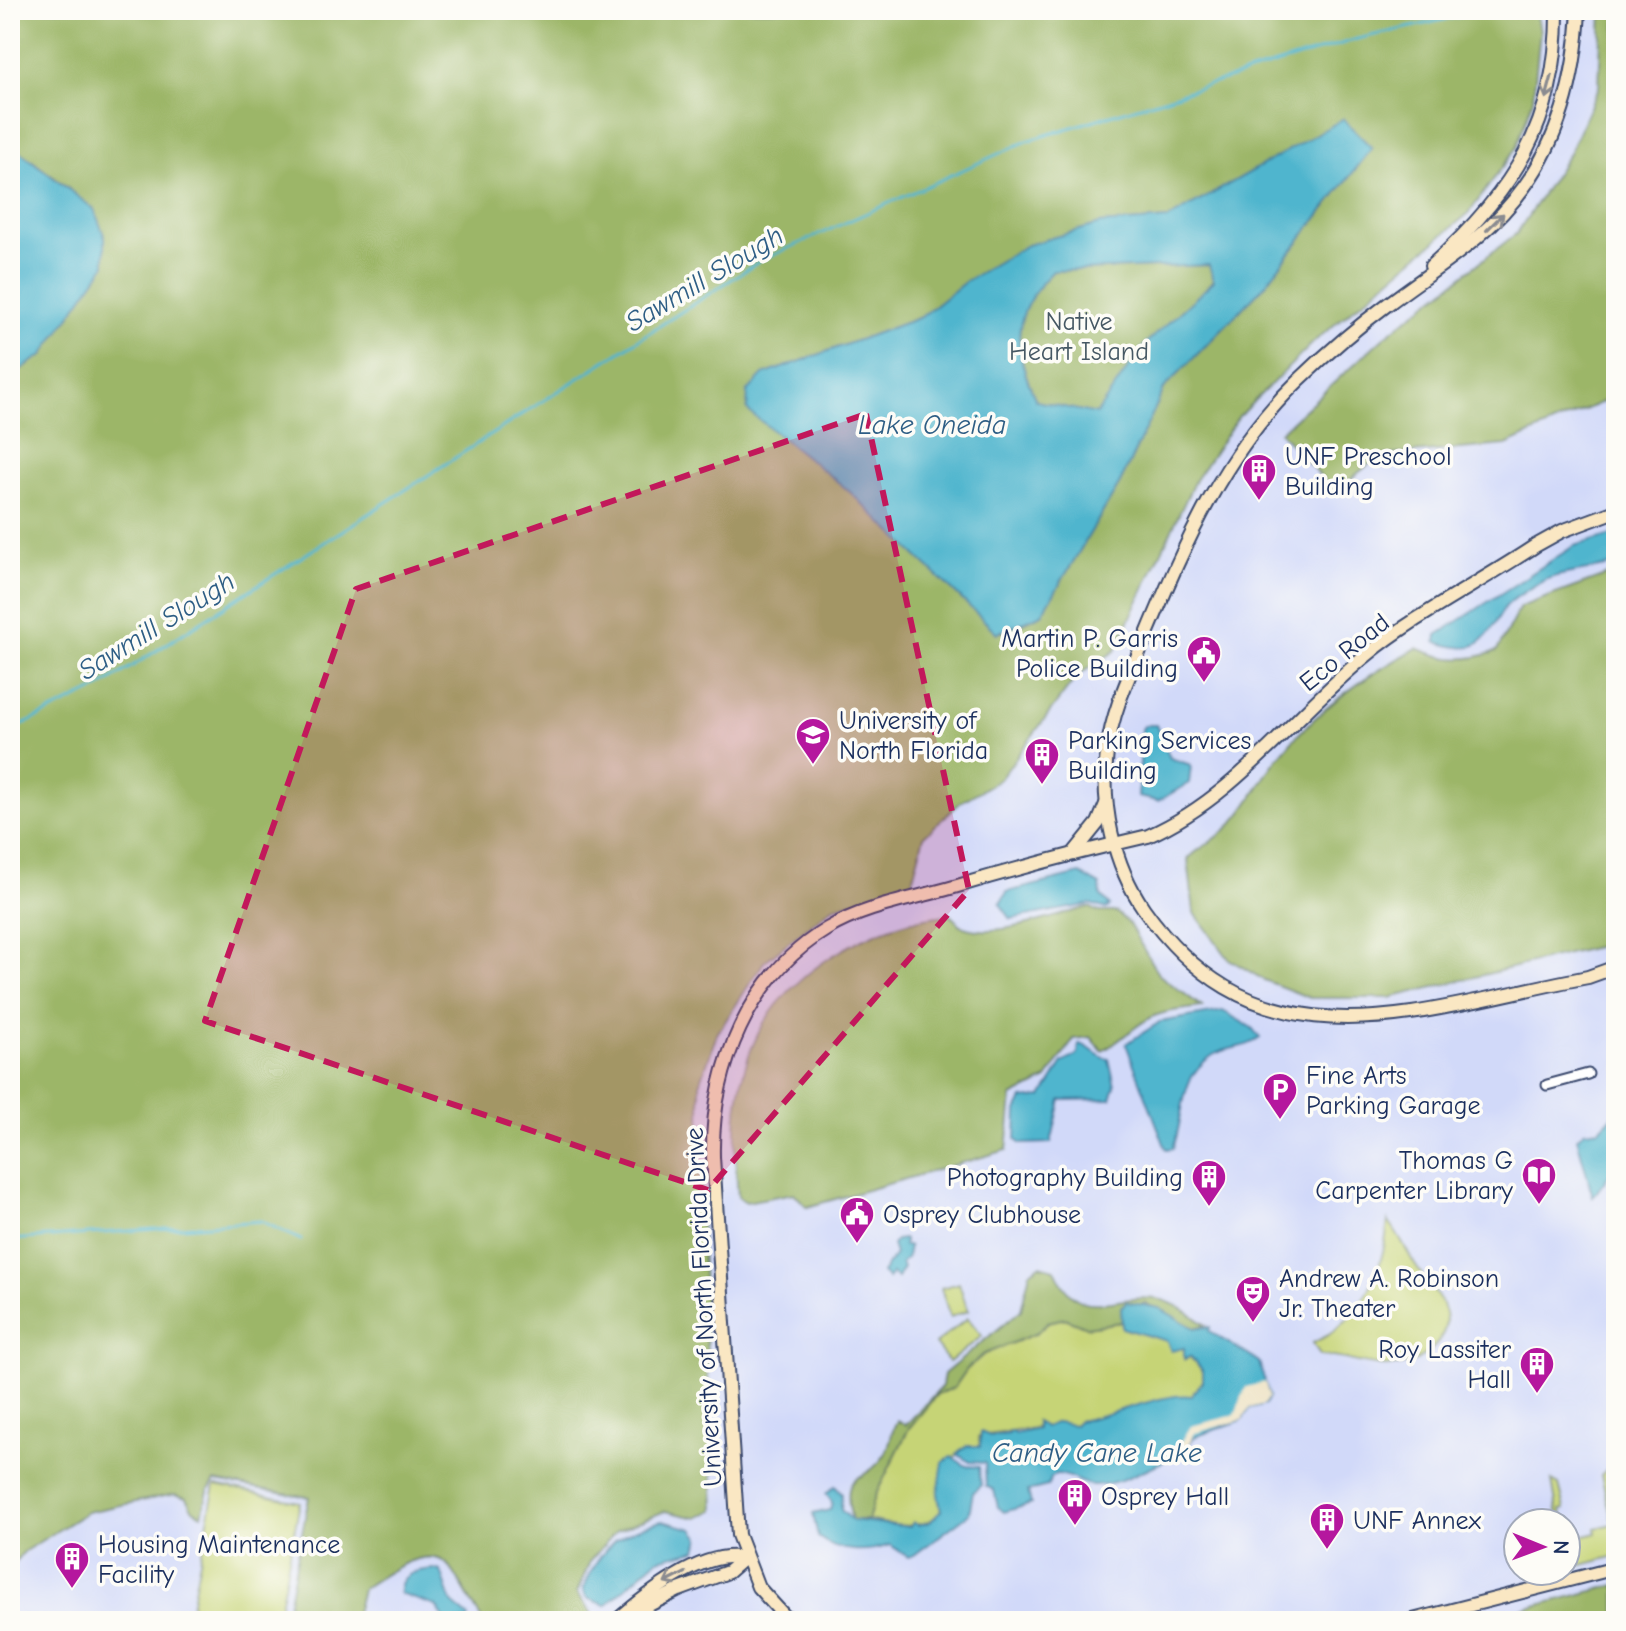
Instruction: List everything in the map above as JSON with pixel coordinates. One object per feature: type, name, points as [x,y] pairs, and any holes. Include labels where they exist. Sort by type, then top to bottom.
[{"type":"street","points":[[1557,10],[1552,79],[1538,129],[1521,164],[1467,233],[1326,354],[1274,405],[1234,457],[1204,506],[1119,700],[1107,749],[1106,804],[1114,844],[1134,893],[1184,955],[1222,986],[1253,1001],[1292,1014],[1343,1020],[1390,1016],[1588,977],[1616,967]]},
{"type":"street","points":[[1389,303],[1480,237],[1506,211],[1529,180],[1545,154],[1568,94],[1579,10]]},
{"type":"street","name":"Eco Road","points":[[1114,844],[1170,826],[1212,798],[1370,652],[1535,546],[1562,531],[1616,511]]},
{"type":"street","points":[[1073,854],[1098,823],[1106,804]]},
{"type":"street","name":"University of North Florida Drive","points":[[789,1621],[758,1587],[744,1558],[738,1535],[728,1415],[713,1124],[732,1042],[755,1001],[786,961],[828,929],[897,902],[1114,844]]},
{"type":"street","points":[[1547,1085],[1588,1074]]},
{"type":"street","points":[[616,1621],[679,1590],[728,1572],[744,1558]]},
{"type":"street","points":[[1409,1621],[1616,1568]]},
{"type":"highlighted area","points":[[866,414],[969,890],[708,1190],[205,1021],[356,589]]},
{"type":"shaded area","name":"University of North Florida","points":[[10,10],[1616,10],[1616,1621],[10,1621]]},
{"type":"green space","points":[[10,10],[1536,10],[1540,31],[1533,99],[1516,148],[1469,213],[1316,340],[1239,416],[1195,480],[1115,651],[1077,676],[1000,779],[961,802],[924,836],[911,886],[833,907],[764,962],[717,1034],[700,1084],[701,1219],[714,1510],[697,1518],[665,1511],[616,1531],[590,1561],[577,1593],[592,1614],[585,1621],[483,1621],[449,1566],[440,1559],[429,1557],[404,1564],[362,1589],[354,1621],[285,1621],[309,1497],[215,1481],[208,1491],[202,1515],[193,1510],[186,1498],[175,1494],[87,1512],[25,1551],[10,1566],[10,376],[43,355],[105,265],[105,238],[68,188],[10,144]],"holes":[[[1343,120],[1372,148],[1264,286],[1165,387],[1120,483],[1042,614],[1007,631],[997,633],[848,490],[748,410],[763,375],[921,317],[1100,224],[1168,219]]]},
{"type":"green space","points":[[1602,10],[1616,10],[1616,396],[1506,445],[1379,456],[1335,492],[1280,432],[1384,337],[1517,233],[1569,153],[1599,87]]},
{"type":"green space","name":"Native Heart Island","points":[[1209,265],[1214,280],[1096,414],[1036,401],[1023,364],[1019,332],[1029,302],[1053,271]]},
{"type":"green space","points":[[1616,572],[1616,942],[1390,998],[1310,998],[1264,980],[1229,959],[1194,912],[1188,859],[1231,825],[1277,759],[1307,725],[1359,683],[1417,648],[1438,656],[1457,658],[1497,651],[1520,607]]},
{"type":"green space","points":[[1089,907],[1099,912],[1116,912],[1129,924],[1158,974],[1202,1007],[1152,1017],[1102,1051],[1091,1037],[1074,1039],[1047,1079],[1012,1097],[1007,1150],[807,1207],[794,1193],[746,1202],[738,1197],[736,1120],[746,1063],[767,1019],[809,973],[863,939],[921,919],[950,915],[964,927],[993,930]]},
{"type":"green space","points":[[1388,1221],[1441,1303],[1446,1325],[1442,1337],[1423,1356],[1400,1365],[1375,1365],[1320,1356],[1313,1343],[1345,1321],[1367,1292],[1381,1258]]},
{"type":"green space","points":[[1040,1265],[1055,1269],[1064,1287],[1075,1298],[1087,1303],[1145,1298],[1162,1300],[1206,1325],[1194,1328],[1145,1303],[1122,1312],[1122,1322],[1086,1327],[1065,1318],[1048,1322],[1035,1334],[984,1354],[967,1369],[954,1388],[937,1394],[909,1428],[875,1496],[868,1520],[852,1520],[849,1503],[851,1485],[884,1456],[897,1421],[906,1425],[942,1386],[944,1374],[1021,1310],[1030,1272]]},
{"type":"green space","points":[[959,1283],[968,1311],[950,1317],[941,1288]]},
{"type":"green space","points":[[968,1318],[982,1336],[949,1362],[935,1344]]},
{"type":"green space","points":[[1065,1318],[1087,1327],[1122,1322],[1127,1330],[1168,1341],[1169,1347],[1184,1348],[1185,1359],[1189,1356],[1203,1371],[1203,1381],[1191,1396],[1123,1409],[1120,1413],[1078,1421],[1074,1425],[1045,1427],[1036,1422],[1037,1428],[979,1436],[980,1446],[967,1446],[943,1474],[939,1491],[941,1512],[934,1518],[926,1523],[908,1526],[868,1520],[875,1496],[909,1428],[937,1394],[954,1388],[967,1369],[984,1354],[1035,1334],[1048,1322]]},
{"type":"green space","points":[[1616,1458],[1616,1556],[1582,1565],[1582,1537],[1597,1533],[1596,1528],[1613,1524],[1601,1475],[1610,1466],[1608,1461]]},
{"type":"green space","points":[[1552,1481],[1559,1485],[1564,1507],[1556,1507]]},
{"type":"green space","points":[[215,1485],[300,1502],[277,1621],[188,1621]]},
{"type":"green space","points":[[1616,1585],[1616,1621],[1477,1621]]},
{"type":"water","name":"Lake Oneida","points":[[1343,119],[1372,148],[1264,286],[1165,387],[1120,483],[1042,614],[997,633],[848,490],[747,410],[748,391],[763,375],[921,317],[966,281],[1027,245],[1100,224],[1168,219]],"holes":[[[1209,265],[1214,281],[1146,343],[1096,414],[1036,401],[1023,364],[1019,332],[1029,302],[1053,271]]]},
{"type":"water","points":[[10,144],[94,209],[105,238],[105,265],[43,355],[10,376]]},
{"type":"water","points":[[1616,534],[1616,564],[1543,581],[1506,606],[1478,644],[1461,647],[1436,642],[1437,635],[1574,546]]},
{"type":"water","points":[[1156,725],[1170,758],[1191,765],[1189,783],[1158,801],[1138,797],[1142,728]]},
{"type":"water","points":[[1080,874],[1100,885],[1101,896],[1110,906],[1106,909],[1091,904],[1011,919],[1000,904],[1007,892]]},
{"type":"water","points":[[1223,1011],[1252,1028],[1260,1038],[1219,1052],[1201,1064],[1193,1074],[1184,1097],[1173,1148],[1166,1149],[1126,1044],[1160,1022]]},
{"type":"water","points":[[1079,1044],[1109,1059],[1115,1086],[1111,1099],[1061,1100],[1051,1143],[1021,1144],[1016,1140],[1017,1111],[1023,1099],[1042,1097],[1063,1063],[1078,1054]]},
{"type":"water","points":[[1616,1112],[1616,1173],[1609,1175],[1593,1197],[1577,1138],[1584,1131],[1600,1129]]},
{"type":"water","points":[[904,1239],[904,1246],[909,1246],[907,1258],[901,1263],[903,1268],[897,1278],[892,1274],[888,1279],[882,1273],[895,1254],[892,1245],[896,1240]]},
{"type":"water","name":"Candy Cane Lake","points":[[1126,1302],[1159,1308],[1194,1328],[1210,1327],[1209,1331],[1259,1362],[1269,1397],[1265,1404],[1250,1408],[1242,1420],[1194,1437],[1182,1455],[1127,1478],[1092,1485],[1056,1474],[1050,1478],[1048,1486],[1028,1491],[1031,1504],[1004,1512],[998,1507],[994,1490],[986,1486],[985,1463],[970,1462],[957,1454],[967,1446],[980,1446],[981,1432],[990,1436],[1009,1434],[1010,1431],[1015,1434],[1037,1429],[1036,1422],[1045,1427],[1057,1422],[1074,1425],[1078,1421],[1168,1397],[1191,1396],[1203,1381],[1203,1371],[1190,1356],[1184,1359],[1184,1348],[1171,1351],[1167,1341],[1122,1328],[1121,1307]]},
{"type":"water","points":[[952,1457],[966,1466],[979,1467],[981,1485],[973,1492],[969,1514],[914,1555],[908,1557],[890,1545],[862,1550],[844,1549],[818,1537],[813,1514],[830,1510],[832,1502],[826,1494],[835,1486],[842,1494],[841,1510],[852,1520],[910,1527],[913,1522],[918,1525],[930,1522],[941,1511],[938,1494],[943,1462]]},
{"type":"water","points":[[662,1521],[693,1529],[700,1538],[697,1550],[658,1559],[606,1605],[587,1598],[583,1590],[597,1562],[612,1543],[633,1530]]},
{"type":"water","points":[[434,1569],[441,1571],[452,1603],[469,1617],[468,1621],[446,1621],[436,1606],[400,1594],[402,1582],[410,1574]]},
{"type":"pier","points":[[1265,1382],[1269,1397],[1265,1404],[1250,1408],[1242,1420],[1195,1433],[1182,1455],[1172,1457],[1191,1426],[1235,1415],[1246,1387]]},
{"type":"waterway","name":"Sawmill Slough","points":[[10,731],[97,689],[760,261],[1027,141],[1357,39],[1488,10]]},
{"type":"waterway","points":[[10,1240],[261,1221],[301,1240]]},
{"type":"place","name":"UNF Preschool Building","points":[[1259,502]]},
{"type":"place","name":"Martin P. Garris Police Building","points":[[1204,684]]},
{"type":"place","name":"University of North Florida","points":[[813,766]]},
{"type":"place","name":"Parking Services Building","points":[[1042,786]]},
{"type":"place","name":"Fine Arts Parking Garage","points":[[1280,1121]]},
{"type":"place","name":"Thomas G Carpenter Library","points":[[1539,1206]]},
{"type":"place","name":"Photography Building","points":[[1209,1208]]},
{"type":"place","name":"Osprey Clubhouse","points":[[857,1245]]},
{"type":"place","name":"Andrew A. Robinson Jr. Theater","points":[[1253,1324]]},
{"type":"place","name":"Roy Lassiter Hall","points":[[1537,1395]]},
{"type":"place","name":"Osprey Hall","points":[[1075,1527]]},
{"type":"place","name":"UNF Annex","points":[[1327,1551]]},
{"type":"place","name":"Housing Maintenance Facility","points":[[72,1590]]}]
